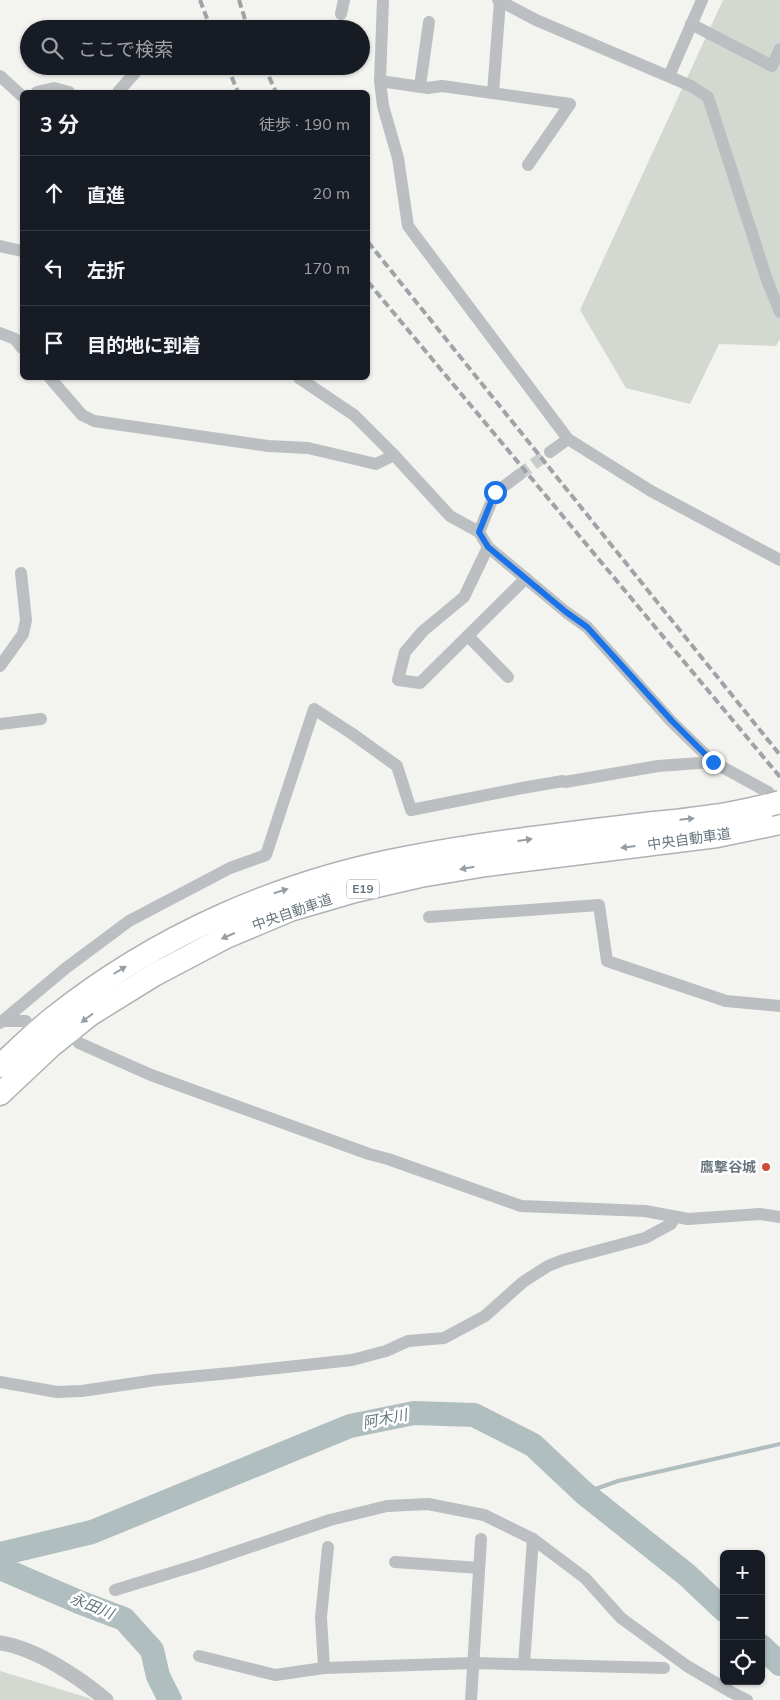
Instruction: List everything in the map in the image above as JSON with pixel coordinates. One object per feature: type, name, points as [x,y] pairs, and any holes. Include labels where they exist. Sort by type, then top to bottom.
[{"type":"highway","name":"中央自動車道","points":[[0,1066],[51,1019],[104,980],[163,943],[270,895],[348,871],[409,857],[629,826],[777,809]]},
{"type":"highway","name":"中央自動車道","points":[[0,1094],[51,1046],[99,1009],[154,974],[218,941],[290,910],[355,891],[420,876],[486,865],[717,836],[777,809]]},
{"type":"street","points":[[341,14],[344,0]]},
{"type":"street","points":[[383,0],[380,80],[383,106],[398,158],[408,226],[568,439],[652,491],[780,560]]},
{"type":"street","points":[[668,76],[702,0]]},
{"type":"street","points":[[493,93],[499,1],[536,20],[691,86],[708,97],[766,280],[780,312]]},
{"type":"street","points":[[420,86],[429,22]]},
{"type":"street","points":[[691,24],[772,66],[780,49]]},
{"type":"street","points":[[120,90],[133,75]]},
{"type":"street","points":[[0,76],[20,96]]},
{"type":"street","points":[[380,80],[428,88],[442,86],[570,104],[528,165]]},
{"type":"street","points":[[46,90],[54,88],[62,90]]},
{"type":"street","points":[[0,246],[20,251]]},
{"type":"street","points":[[0,333],[15,339],[20,345]]},
{"type":"street","points":[[52,380],[82,415],[94,421],[268,446],[308,448],[376,464],[394,455]]},
{"type":"street","points":[[302,380],[354,415],[450,516],[479,532],[488,547],[566,612],[587,627],[672,721],[713,762],[768,792],[777,809]]},
{"type":"street","points":[[550,452],[568,439]]},
{"type":"street","points":[[479,532],[495,492],[519,475]]},
{"type":"street","points":[[488,547],[464,597],[423,631],[405,652],[398,680],[420,683],[526,578]]},
{"type":"street","points":[[0,666],[23,634],[26,620],[21,573]]},
{"type":"street","points":[[468,636],[508,677]]},
{"type":"street","points":[[1,1022],[66,968],[129,921],[230,868],[266,855],[314,709],[397,766],[411,810],[563,781],[658,766],[713,762]]},
{"type":"street","points":[[0,724],[40,719]]},
{"type":"street","points":[[429,916],[599,905],[607,961],[726,1001],[780,1006]]},
{"type":"street","points":[[1,1022],[26,1022]]},
{"type":"street","points":[[79,1043],[151,1075],[369,1154],[521,1206],[645,1211],[688,1219],[760,1214],[780,1216]]},
{"type":"street","points":[[0,1382],[56,1392],[82,1391],[156,1380],[352,1360],[386,1351],[408,1341],[444,1338],[485,1316],[523,1282],[548,1266],[645,1238],[671,1224],[675,1217]]},
{"type":"street","points":[[115,1590],[197,1565],[330,1520],[387,1506],[428,1504],[484,1515],[533,1539],[586,1578],[621,1618],[687,1666],[747,1700]]},
{"type":"street","points":[[471,1700],[481,1539]]},
{"type":"street","points":[[524,1664],[533,1539]]},
{"type":"street","points":[[324,1668],[321,1617],[328,1547]]},
{"type":"street","points":[[395,1562],[479,1568]]},
{"type":"street","points":[[0,1643],[37,1655],[89,1686],[106,1700]]},
{"type":"street","points":[[199,1656],[274,1674],[324,1668],[473,1663],[664,1668]]},
{"type":"shaded area","points":[[723,0],[780,0],[780,339],[776,346],[719,344],[690,404],[626,388],[580,310]]},
{"type":"shaded area","points":[[0,1671],[89,1698],[91,1700],[0,1700]]},
{"type":"waterway","name":"阿木川","points":[[0,1554],[92,1532],[350,1426],[414,1413],[474,1415],[533,1445],[584,1493],[687,1575],[720,1606]]},
{"type":"waterway","points":[[584,1493],[618,1481],[780,1444]]},
{"type":"waterway","name":"永田川","points":[[0,1568],[124,1619],[152,1650],[158,1676],[170,1700]]},
{"type":"waterway","name":"阿木川","points":[[765,1650],[780,1664]]},
{"type":"tunnel","points":[[519,475],[550,452]]},
{"type":"railway","points":[[200,0],[208,20]]},
{"type":"railway","points":[[239,0],[245,20]]},
{"type":"railway","points":[[231,75],[237,90]]},
{"type":"railway","points":[[268,75],[275,90]]},
{"type":"railway","points":[[370,244],[780,755]]},
{"type":"railway","points":[[370,284],[780,777]]},
{"type":"place","name":"鷹撃谷城","points":[[766,1167]]},
{"type":"route","points":[[495,492],[479,532],[488,547],[566,612],[587,627],[672,721],[713,762]]}]
